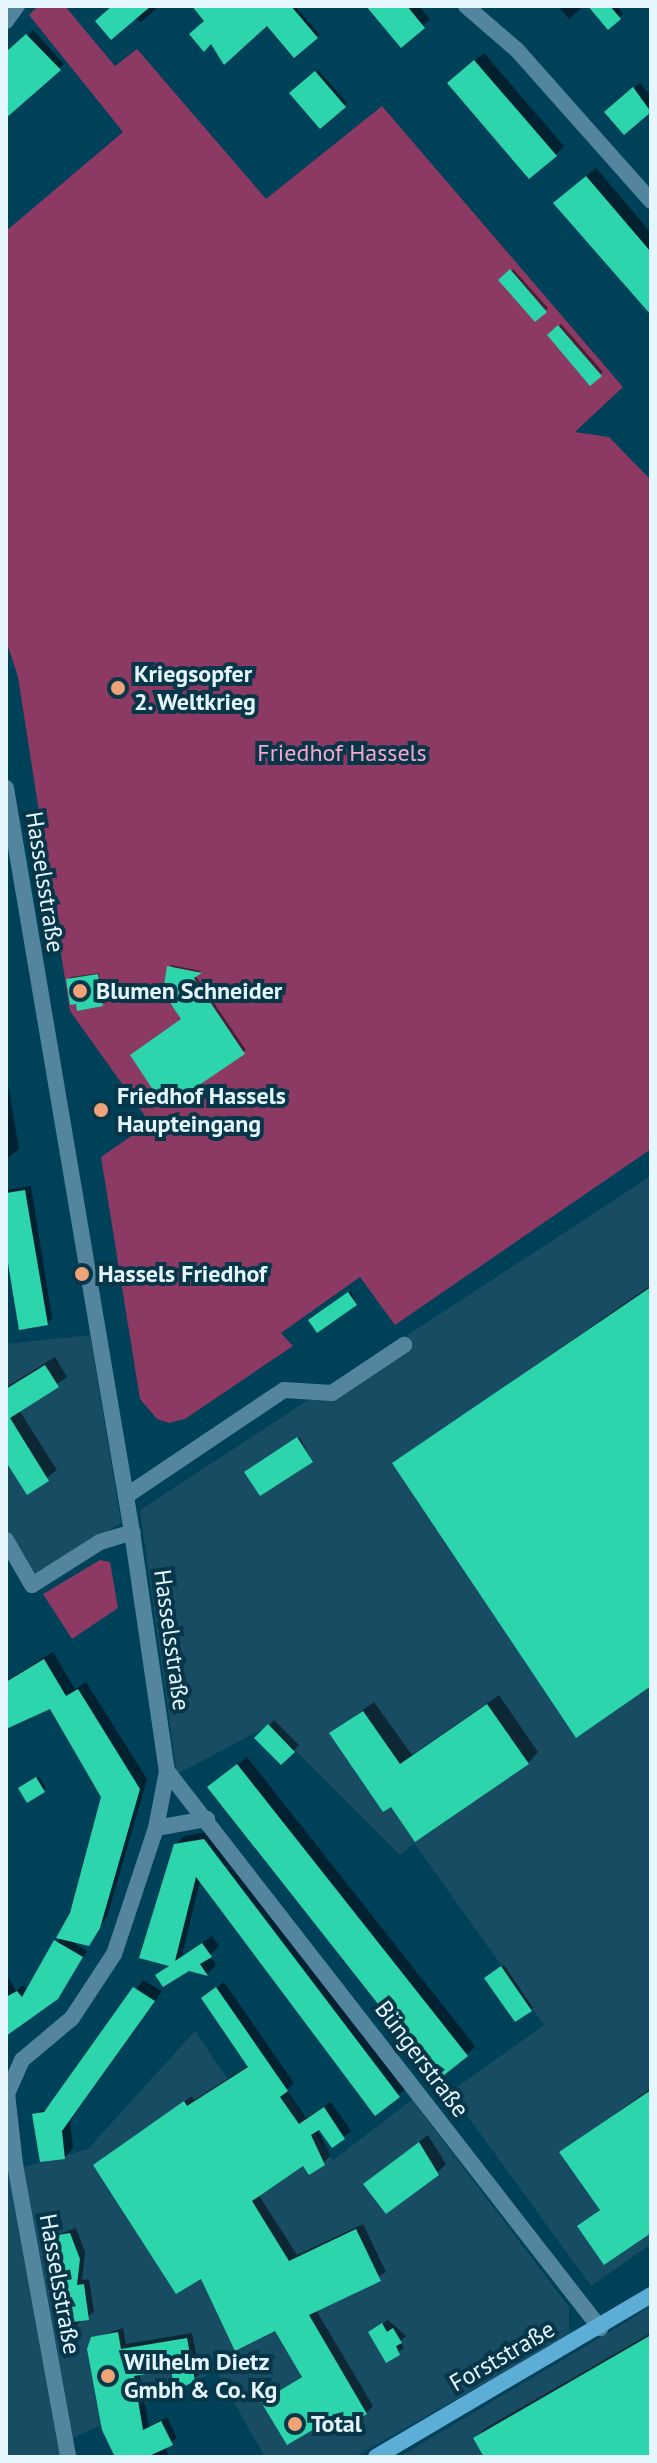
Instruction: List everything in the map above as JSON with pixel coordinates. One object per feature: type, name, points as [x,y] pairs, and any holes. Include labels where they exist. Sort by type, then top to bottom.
[{"type":"main road","name":"Forststraße","points":[[376,2457],[600,2328],[651,2295]]},
{"type":"street","points":[[6,21],[17,6]]},
{"type":"street","points":[[477,9],[651,201]]},
{"type":"street","name":"Hasselsstraße","points":[[6,788],[11,845],[126,1496],[167,1771],[156,1828],[129,1916],[96,1987],[72,2018],[22,2060],[8,2082],[15,2164],[68,2457]]},
{"type":"street","points":[[126,1496],[284,1390],[332,1393],[404,1345]]},
{"type":"street","points":[[6,1540],[32,1585],[100,1542],[132,1532]]},
{"type":"street","name":"Büngerstraße","points":[[167,1771],[600,2328]]},
{"type":"street","points":[[156,1828],[207,1819]]},
{"type":"shaded area","points":[[651,1176],[651,2244],[591,2286],[450,2092],[544,2025],[414,1843],[400,1855],[270,1725],[177,1774],[140,1510]]},
{"type":"shaded area","points":[[90,1335],[121,1523],[35,1575],[6,1528],[6,1344]]},
{"type":"shaded area","points":[[195,2031],[252,2115],[287,2093],[333,2160],[412,2100],[569,2307],[569,2336],[354,2457],[265,2457],[216,2371],[73,2438],[24,2167],[88,2149]]},
{"type":"shaded area","points":[[6,2156],[54,2417],[61,2457],[6,2457]]},
{"type":"shaded area","points":[[651,2306],[651,2457],[399,2457],[628,2321]]},
{"type":"green space","name":"Friedhof Hassels","points":[[38,6],[65,6],[115,66],[137,49],[266,199],[382,106],[623,387],[575,432],[609,437],[651,480],[651,1149],[395,1325],[360,1277],[281,1333],[293,1346],[185,1419],[169,1423],[157,1419],[140,1399],[101,1157],[150,1123],[70,1011],[18,677],[6,640],[6,231],[123,132],[29,15]]},
{"type":"green space","points":[[100,1560],[110,1562],[118,1608],[72,1639],[43,1594]]},
{"type":"building","points":[[112,6],[151,6],[111,40],[95,21]]},
{"type":"building","points":[[192,6],[291,6],[318,38],[294,58],[267,26],[224,65],[211,44],[204,52],[189,34],[204,21]]},
{"type":"building","points":[[366,6],[407,6],[425,28],[401,48]]},
{"type":"building","points":[[588,6],[610,6],[621,19],[608,30]]},
{"type":"building","points":[[26,34],[61,70],[6,118],[6,52]]},
{"type":"building","points":[[474,60],[557,156],[529,179],[447,83]]},
{"type":"building","points":[[315,71],[346,107],[320,129],[289,93]]},
{"type":"building","points":[[633,87],[651,112],[624,135],[604,112]]},
{"type":"building","points":[[586,176],[651,252],[651,315],[553,203]]},
{"type":"building","points":[[510,269],[547,312],[535,322],[498,280]]},
{"type":"building","points":[[558,325],[602,376],[590,386],[547,335]]},
{"type":"building","points":[[167,966],[202,973],[194,978],[245,1054],[165,1108],[130,1055],[181,1019],[163,992]]},
{"type":"building","points":[[98,974],[103,1006],[77,1011],[76,1004],[70,1005],[66,979]]},
{"type":"building","points":[[25,1190],[48,1325],[19,1330],[6,1251],[6,1193]]},
{"type":"building","points":[[651,1287],[651,1686],[576,1738],[392,1463]]},
{"type":"building","points":[[348,1292],[357,1305],[317,1333],[308,1320]]},
{"type":"building","points":[[45,1365],[59,1387],[10,1418],[49,1481],[27,1495],[6,1462],[6,1389]]},
{"type":"building","points":[[297,1437],[313,1462],[260,1496],[244,1472]]},
{"type":"building","points":[[44,1659],[66,1696],[78,1689],[140,1789],[100,1928],[89,1946],[56,1938],[70,1913],[101,1797],[50,1709],[6,1729],[6,1682]]},
{"type":"building","points":[[487,1704],[529,1764],[415,1842],[391,1807],[383,1812],[329,1733],[363,1711],[400,1764]]},
{"type":"building","points":[[268,1724],[295,1752],[281,1765],[254,1738]]},
{"type":"building","points":[[237,1764],[468,2056],[438,2080],[207,1787]]},
{"type":"building","points":[[36,1777],[45,1792],[27,1803],[18,1788]]},
{"type":"building","points":[[204,1839],[400,2097],[375,2116],[196,1877],[175,1961],[202,1943],[212,1957],[200,1964],[208,1976],[189,1971],[163,1987],[155,1975],[169,1966],[139,1958],[174,1844]]},
{"type":"building","points":[[54,1940],[83,1957],[58,1999],[6,2036],[6,1997],[17,1991],[22,1997]]},
{"type":"building","points":[[501,1966],[532,2011],[515,2022],[484,1978]]},
{"type":"building","points":[[133,1987],[155,2001],[62,2131],[65,2159],[40,2162],[32,2114],[44,2112]]},
{"type":"building","points":[[216,1987],[288,2091],[280,2097],[299,2124],[324,2107],[345,2139],[332,2148],[319,2130],[311,2135],[325,2165],[309,2175],[303,2166],[252,2201],[289,2261],[356,2229],[381,2281],[309,2315],[367,2414],[340,2430],[333,2418],[287,2445],[261,2402],[302,2377],[275,2331],[235,2351],[201,2279],[176,2294],[93,2165],[184,2101],[187,2106],[248,2067],[201,1998]]},
{"type":"building","points":[[651,2090],[651,2233],[604,2265],[577,2226],[600,2210],[559,2152]]},
{"type":"building","points":[[419,2142],[439,2175],[386,2214],[363,2184]]},
{"type":"building","points":[[70,2233],[80,2259],[77,2285],[84,2284],[89,2320],[73,2322],[72,2331],[66,2331],[52,2236]]},
{"type":"building","points":[[382,2323],[387,2332],[393,2328],[402,2343],[396,2346],[400,2355],[386,2363],[368,2332]]},
{"type":"building","points":[[118,2332],[121,2349],[187,2338],[195,2381],[175,2391],[171,2370],[134,2376],[143,2430],[161,2421],[173,2445],[147,2457],[115,2457],[102,2430],[87,2349],[91,2337]]},
{"type":"building","points":[[651,2335],[651,2457],[484,2457],[473,2438]]},
{"type":"place","name":"Kriegsopfer 2. Weltkrieg","points":[[118,688]]},
{"type":"place","name":"Blumen Schneider","points":[[80,991]]},
{"type":"place","name":"Friedhof Hassels Haupteingang","points":[[101,1110]]},
{"type":"place","name":"Hassels Friedhof","points":[[82,1274]]},
{"type":"place","name":"Wilhelm Dietz Gmbh & Co. Kg","points":[[108,2376]]},
{"type":"place","name":"Total","points":[[295,2424]]}]
